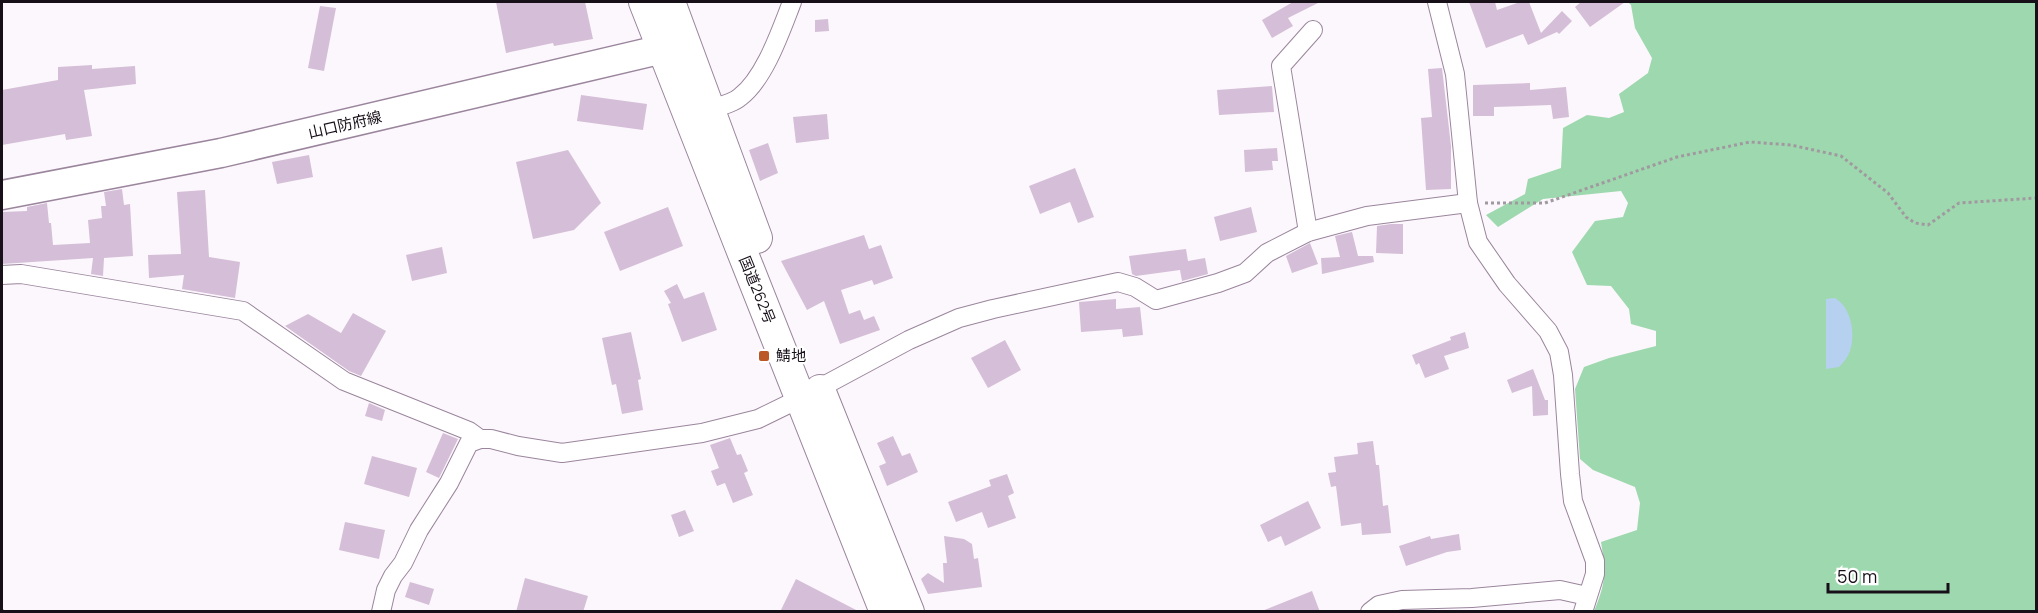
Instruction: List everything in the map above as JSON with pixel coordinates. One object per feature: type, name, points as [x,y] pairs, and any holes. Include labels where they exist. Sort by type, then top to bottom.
[{"type":"highway","name":"国道262号","points":[[644,2],[674,45],[709,109],[757,239],[885,612]]},
{"type":"highway","name":"国道262号","points":[[670,2],[674,45],[730,226],[810,393],[909,612]]},
{"type":"main road","name":"山口防府線","points":[[2,195],[221,153],[674,45]]},
{"type":"street","points":[[709,109],[739,98],[748,88],[763,68],[792,2]]},
{"type":"street","points":[[1370,612],[1379,605],[1402,600],[1472,598],[1560,590],[1585,604],[1595,574],[1595,561],[1573,501],[1569,474],[1563,375],[1559,352],[1548,331],[1507,285],[1478,242],[1468,203],[1455,74],[1437,2]]},
{"type":"street","points":[[1308,232],[1281,66],[1313,30]]},
{"type":"street","points":[[381,612],[390,583],[449,483],[469,443],[480,439],[491,439],[562,453],[702,433],[758,419],[909,340],[959,318],[1118,282],[1135,287],[1156,300],[1245,273],[1267,253],[1308,232],[1367,216],[1468,203]]},
{"type":"street","points":[[2,274],[21,274],[243,311],[344,381],[469,431],[480,439]]},
{"type":"path","points":[[1468,203],[1545,203],[1677,157],[1750,142],[1791,145],[1841,156],[1888,193],[1906,217],[1915,223],[1928,225],[1959,203],[2037,198]]},
{"type":"green space","points":[[1628,2],[2036,2],[2036,611],[1594,611],[1604,577],[1601,542],[1637,530],[1640,503],[1635,487],[1593,470],[1580,459],[1575,389],[1584,367],[1656,346],[1656,331],[1631,324],[1629,309],[1611,286],[1587,285],[1572,252],[1595,221],[1623,217],[1628,203],[1621,191],[1543,199],[1498,227],[1486,215],[1525,194],[1528,179],[1561,168],[1563,128],[1587,115],[1609,118],[1624,112],[1619,94],[1648,73],[1652,58],[1635,28],[1631,5]]},
{"type":"water","points":[[1835,298],[1845,308],[1851,322],[1852,344],[1848,355],[1839,367],[1826,369],[1826,299]]},
{"type":"building","points":[[496,2],[585,2],[593,39],[554,46],[553,43],[506,53]]},
{"type":"building","points":[[1293,2],[1320,2],[1288,18],[1293,26],[1272,38],[1262,20]]},
{"type":"building","points":[[1469,2],[1495,2],[1497,10],[1520,2],[1529,2],[1541,33],[1562,11],[1572,21],[1559,34],[1557,32],[1528,45],[1523,34],[1486,48]]},
{"type":"building","points":[[1581,2],[1625,2],[1590,27],[1575,7]]},
{"type":"building","points":[[320,6],[336,8],[324,71],[308,68]]},
{"type":"building","points":[[828,19],[829,31],[815,32],[815,20]]},
{"type":"building","points":[[92,65],[92,69],[135,66],[136,84],[84,90],[92,136],[66,140],[65,134],[2,145],[2,90],[58,80],[58,67]]},
{"type":"building","points":[[1442,68],[1451,146],[1451,189],[1426,190],[1421,118],[1432,117],[1428,69]]},
{"type":"building","points":[[1530,83],[1530,90],[1566,87],[1569,117],[1553,119],[1551,105],[1494,107],[1494,116],[1473,116],[1473,85]]},
{"type":"building","points":[[1272,86],[1274,112],[1219,115],[1217,90]]},
{"type":"building","points":[[581,95],[647,104],[643,130],[577,121]]},
{"type":"building","points":[[827,114],[829,139],[796,143],[793,117]]},
{"type":"building","points":[[768,143],[778,173],[760,181],[749,150]]},
{"type":"building","points":[[1277,148],[1278,161],[1272,161],[1273,170],[1245,172],[1244,150]]},
{"type":"building","points":[[568,150],[601,203],[574,230],[533,239],[516,162]]},
{"type":"building","points":[[309,155],[313,177],[277,184],[272,162]]},
{"type":"building","points":[[1075,168],[1094,217],[1078,223],[1070,202],[1040,214],[1029,186]]},
{"type":"building","points":[[122,189],[124,205],[130,204],[133,256],[104,258],[103,276],[91,274],[93,258],[2,264],[2,212],[27,211],[27,207],[47,203],[53,245],[90,243],[88,220],[102,218],[101,206],[106,206],[104,192]]},
{"type":"building","points":[[205,190],[209,257],[240,262],[235,298],[182,289],[184,275],[149,278],[148,255],[181,254],[177,192]]},
{"type":"building","points":[[668,207],[683,246],[620,271],[604,232]]},
{"type":"building","points":[[1251,207],[1257,232],[1220,241],[1214,217]]},
{"type":"building","points":[[1403,224],[1403,254],[1376,253],[1377,226]]},
{"type":"building","points":[[1352,232],[1358,256],[1373,256],[1374,262],[1322,274],[1321,258],[1340,257],[1335,236]]},
{"type":"building","points":[[864,235],[869,249],[881,245],[893,278],[874,285],[872,280],[841,290],[849,314],[860,310],[864,320],[874,316],[880,330],[840,344],[824,301],[807,310],[781,261]]},
{"type":"building","points":[[1310,243],[1318,264],[1292,273],[1286,256]]},
{"type":"building","points":[[442,247],[447,273],[412,281],[406,255]]},
{"type":"building","points":[[1186,249],[1188,261],[1205,258],[1208,274],[1182,281],[1180,270],[1136,276],[1132,274],[1129,256]]},
{"type":"building","points":[[677,284],[684,299],[704,292],[717,330],[682,342],[668,304],[671,303],[664,291]]},
{"type":"building","points":[[1116,299],[1116,309],[1140,307],[1143,335],[1123,337],[1122,329],[1081,332],[1079,302]]},
{"type":"building","points":[[353,313],[386,331],[361,376],[349,371],[285,326],[308,314],[341,333]]},
{"type":"building","points":[[631,332],[641,379],[638,380],[643,410],[622,414],[616,384],[612,385],[602,338]]},
{"type":"building","points":[[1465,332],[1469,348],[1444,356],[1449,369],[1425,378],[1419,363],[1416,365],[1412,355]]},
{"type":"building","points":[[1005,340],[1021,370],[988,388],[971,358]]},
{"type":"building","points":[[1533,369],[1545,400],[1548,400],[1548,415],[1533,416],[1532,386],[1512,393],[1507,380]]},
{"type":"building","points":[[369,403],[385,410],[382,421],[365,416]]},
{"type":"building","points":[[443,433],[458,439],[439,478],[426,472]]},
{"type":"building","points":[[893,436],[902,456],[910,453],[918,472],[887,486],[879,466],[886,463],[877,443]]},
{"type":"building","points":[[730,438],[737,455],[741,454],[748,471],[744,473],[753,495],[733,503],[725,483],[717,486],[711,471],[719,468],[710,445]]},
{"type":"building","points":[[1373,441],[1376,465],[1379,465],[1383,506],[1388,505],[1391,533],[1362,535],[1361,523],[1341,526],[1336,486],[1331,487],[1328,473],[1336,472],[1334,457],[1358,454],[1357,443]]},
{"type":"building","points":[[372,456],[417,468],[409,497],[364,484]]},
{"type":"building","points":[[1007,474],[1014,493],[1008,496],[1016,518],[988,528],[982,512],[956,522],[948,502],[991,486],[989,480]]},
{"type":"building","points":[[1308,501],[1321,528],[1285,546],[1281,536],[1268,542],[1260,525]]},
{"type":"building","points":[[685,510],[694,531],[679,537],[671,515]]},
{"type":"building","points":[[345,522],[385,530],[379,559],[339,550]]},
{"type":"building","points":[[1459,534],[1461,550],[1447,552],[1406,566],[1399,546],[1430,536],[1431,539]]},
{"type":"building","points":[[944,536],[964,539],[972,544],[974,559],[978,558],[982,587],[928,594],[921,579],[928,573],[944,583],[943,563],[947,563]]},
{"type":"building","points":[[525,578],[588,596],[583,612],[516,612]]},
{"type":"building","points":[[796,579],[860,612],[780,612]]},
{"type":"building","points":[[410,582],[434,589],[429,605],[405,597]]},
{"type":"building","points":[[1312,591],[1320,612],[1262,612],[1262,611]]},
{"type":"place","name":"鯖地","points":[[764,356]]}]
